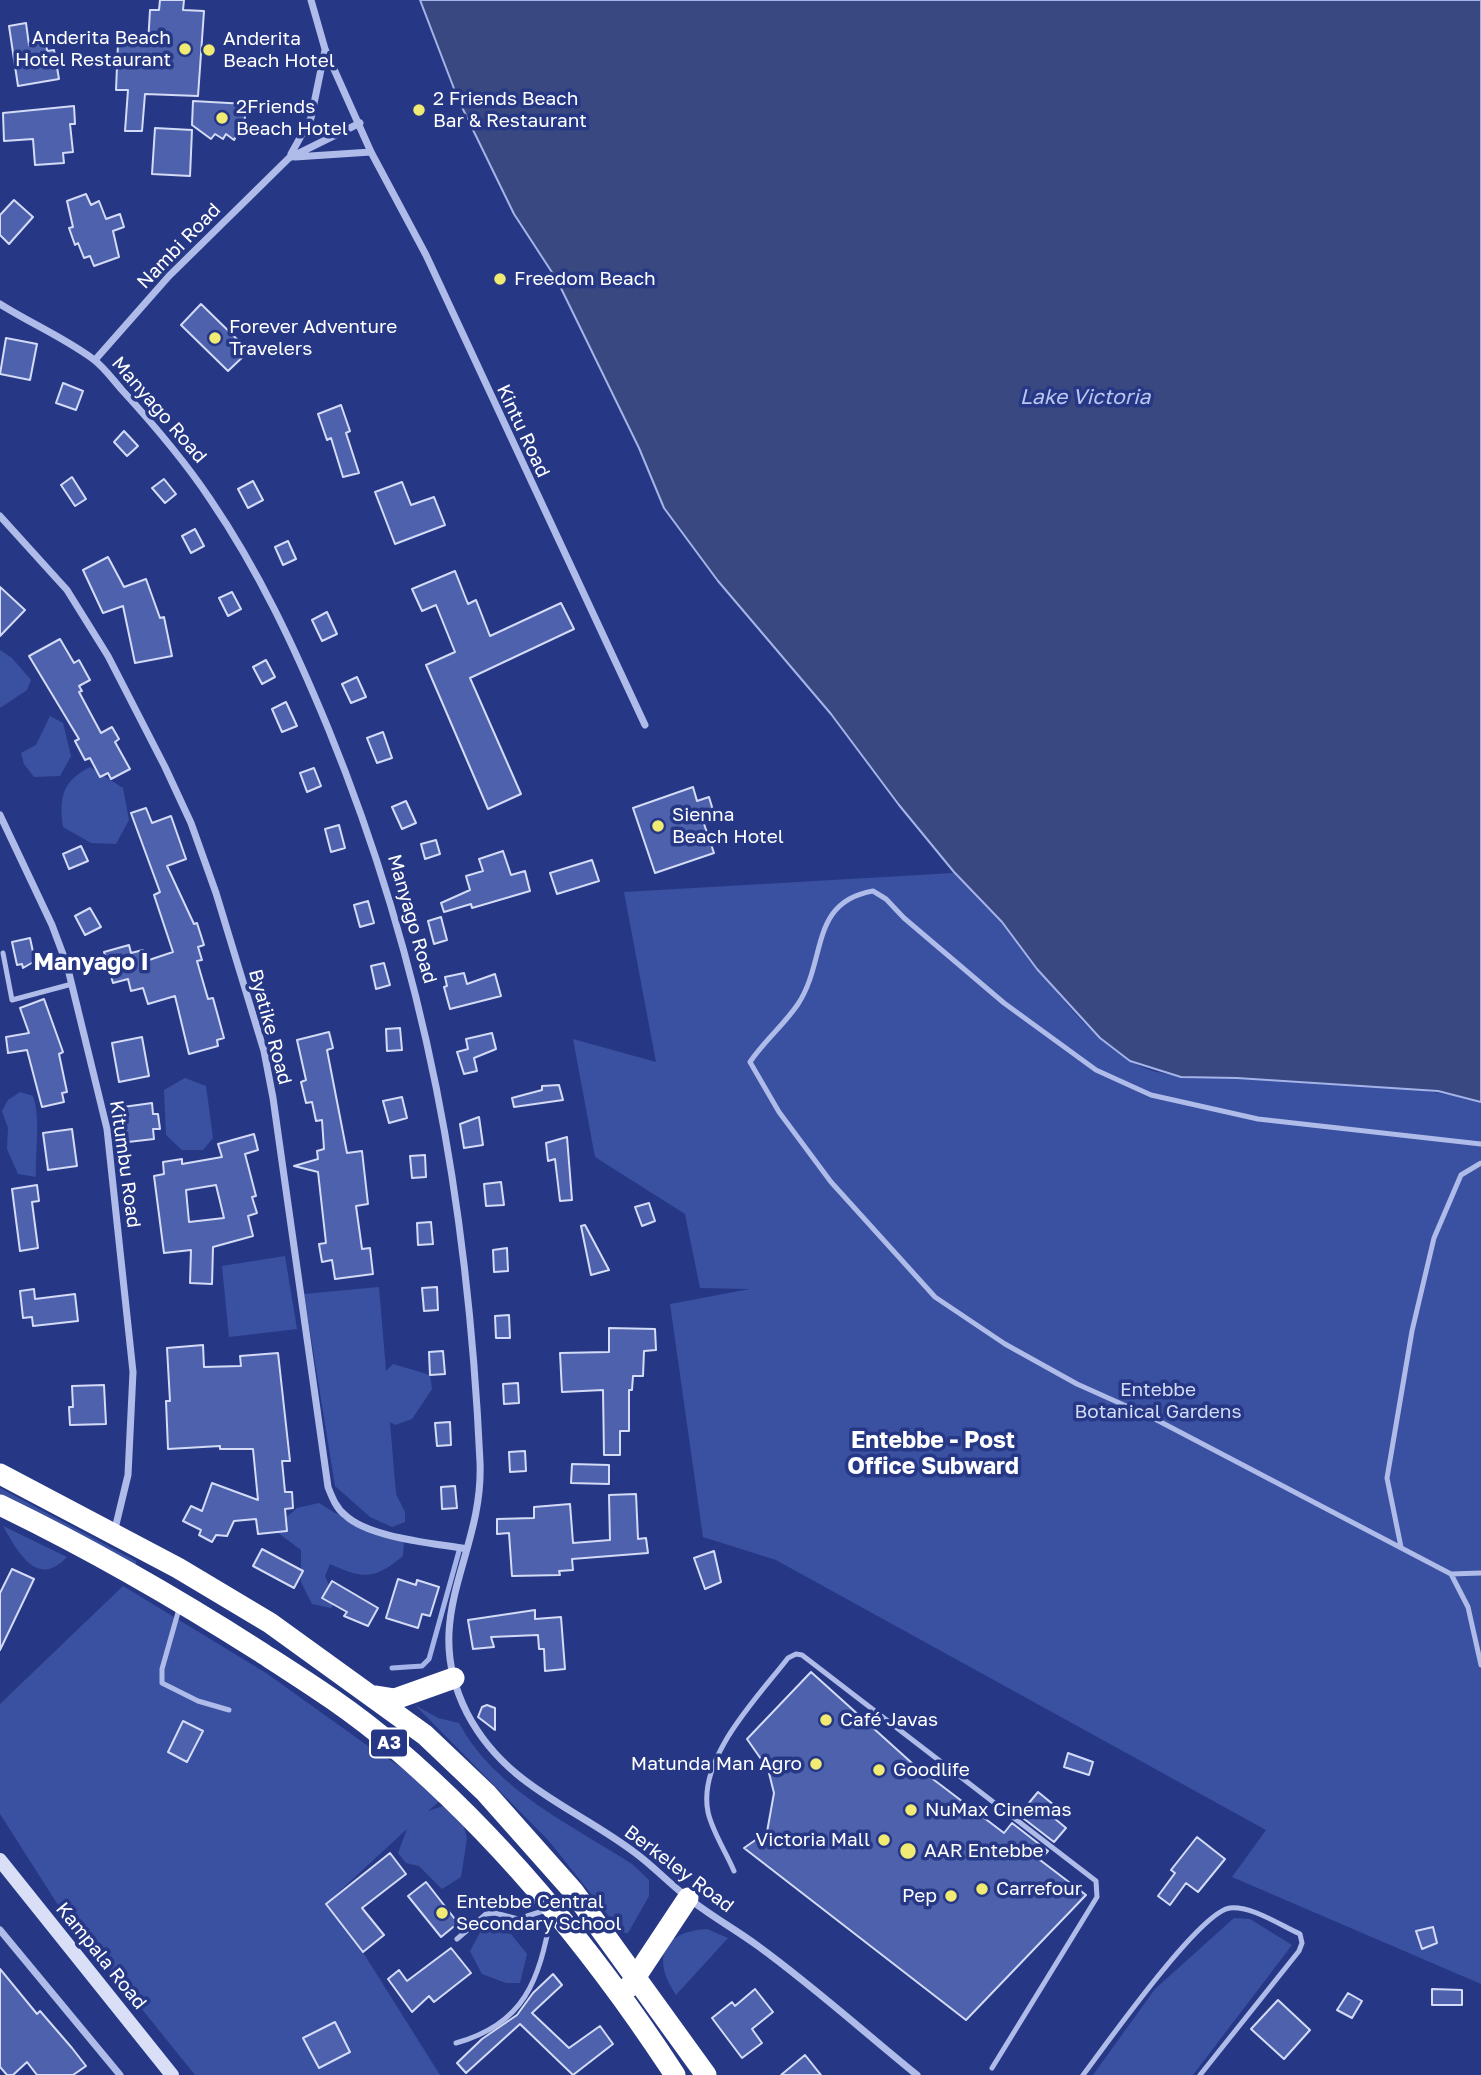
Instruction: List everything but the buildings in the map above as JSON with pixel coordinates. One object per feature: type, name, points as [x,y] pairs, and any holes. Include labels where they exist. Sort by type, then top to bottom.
[{"type":"highway","points":[[0,1474],[114,1533]]},
{"type":"highway","name":"A3","points":[[0,1505],[180,1603],[299,1676],[391,1744],[463,1811],[552,1908],[622,1998],[675,2075]]},
{"type":"highway","name":"A3","points":[[114,1533],[270,1623],[425,1735],[486,1793],[573,1891],[706,2075]]},
{"type":"highway","points":[[374,1696],[395,1699],[452,1673]]},
{"type":"highway","points":[[622,1998],[688,1898]]},
{"type":"main road","name":"Kampala Road","points":[[0,1860],[172,2075]]},
{"type":"street","name":"Nambi Road","points":[[311,0],[325,49],[371,152]]},
{"type":"street","name":"Nambi Road","points":[[95,360],[169,276],[289,158],[311,118],[319,91],[325,49]]},
{"type":"street","name":"Nambi Road","points":[[289,158],[360,123]]},
{"type":"street","points":[[289,158],[371,152]]},
{"type":"street","name":"Kintu Road","points":[[371,152],[426,255],[645,725]]},
{"type":"street","name":"Manyago Road","points":[[0,304],[95,360],[183,459],[225,521],[265,589],[298,657],[365,820],[382,870],[428,1039],[448,1145],[462,1252],[480,1466],[475,1521],[452,1600],[448,1631],[452,1673]]},
{"type":"street","name":"Byatike Road","points":[[0,516],[67,590],[108,656],[191,823],[216,893],[264,1051],[285,1171],[296,1279],[327,1487],[334,1502],[346,1517],[367,1528],[467,1549]]},
{"type":"street","name":"Kitumbu Road","points":[[0,815],[52,925],[72,984],[107,1129],[133,1372],[128,1475],[114,1533]]},
{"type":"street","name":"Berkeley Road","points":[[452,1673],[458,1694],[484,1744],[518,1777],[637,1853],[688,1898],[760,1947],[916,2075]]},
{"type":"street","points":[[0,1930],[120,2075]]},
{"type":"lane","points":[[1481,1144],[1258,1119],[1151,1095],[1096,1070],[1004,1003],[904,918],[886,899],[873,891],[845,900],[827,918],[811,981],[797,1005],[750,1062],[779,1111],[831,1182],[936,1297],[1005,1344],[1077,1384],[1153,1418],[1451,1574],[1481,1573]]},
{"type":"lane","points":[[4,953],[12,1000],[72,984]]},
{"type":"lane","points":[[1401,1547],[1387,1478],[1412,1331],[1434,1238],[1461,1175],[1481,1163]]},
{"type":"lane","points":[[1451,1574],[1468,1607],[1481,1665]]},
{"type":"lane","points":[[180,1603],[162,1669],[162,1683],[198,1701],[229,1710]]},
{"type":"lane","points":[[734,1871],[708,1811],[709,1788],[717,1758],[727,1737],[788,1658],[796,1654],[802,1655],[1096,1881],[1097,1897],[992,2068]]},
{"type":"lane","points":[[457,1939],[486,1914],[495,1913],[518,1919],[552,1908],[573,1891]]},
{"type":"lane","points":[[456,2043],[496,2026],[520,2007],[543,1961],[552,1908]]},
{"type":"lane","points":[[1083,2075],[1145,1992],[1212,1915],[1229,1908],[1248,1911],[1300,1934],[1302,1942],[1299,1951],[1200,2075]]},
{"type":"green space","points":[[0,650],[12,658],[31,680],[27,690],[0,708]]},
{"type":"green space","points":[[50,716],[63,723],[71,756],[60,776],[34,777],[24,764],[21,753],[36,745]]},
{"type":"green space","points":[[90,767],[123,788],[129,820],[116,844],[91,843],[63,827],[64,791],[73,778]]},
{"type":"green space","name":"Entebbe Botanical Gardens","points":[[954,873],[997,916],[1045,978],[1092,1031],[1141,1067],[1184,1076],[1393,1087],[1481,1102],[1481,1984],[1232,1877],[1266,1830],[776,1560],[703,1537],[670,1304],[750,1289],[700,1288],[685,1214],[595,1157],[573,1039],[656,1062],[624,892]]},
{"type":"green space","points":[[185,1078],[206,1086],[213,1138],[203,1150],[182,1150],[166,1135],[164,1090]]},
{"type":"green space","points":[[20,1092],[33,1096],[35,1105],[36,1177],[18,1174],[7,1149],[8,1128],[2,1111],[8,1100]]},
{"type":"green space","points":[[285,1256],[297,1329],[229,1337],[222,1266]]},
{"type":"green space","points":[[379,1287],[386,1371],[393,1364],[430,1375],[432,1389],[412,1419],[395,1425],[390,1422],[396,1494],[405,1512],[405,1522],[392,1527],[370,1517],[335,1486],[304,1294]]},
{"type":"green space","points":[[0,1488],[136,1561],[136,1564],[132,1566],[0,1497]]},
{"type":"green space","points":[[319,1503],[335,1513],[404,1541],[403,1556],[376,1573],[360,1574],[330,1564],[325,1576],[336,1601],[331,1608],[312,1604],[301,1582],[301,1550],[273,1529],[297,1508]]},
{"type":"green space","points":[[3,1526],[67,1557],[56,1566],[38,1568],[22,1556]]},
{"type":"green space","points":[[123,1586],[266,1673],[368,1746],[446,1796],[428,1811],[443,1806],[459,1809],[467,1838],[461,1877],[442,1889],[419,1866],[406,1863],[398,1853],[407,1829],[330,1900],[440,2075],[195,2075],[58,1905],[0,1814],[0,1704]]},
{"type":"green space","points":[[415,1705],[438,1718],[459,1723],[474,1747],[513,1787],[632,1864],[649,1880],[649,1896],[628,1933],[622,1933],[549,1841]]},
{"type":"green space","points":[[1234,1918],[1250,1919],[1292,1945],[1193,2075],[1093,2075],[1155,1989]]},
{"type":"green space","points":[[482,1929],[511,1934],[527,1954],[520,1983],[506,1983],[482,1974],[470,1951]]},
{"type":"green space","points":[[707,1929],[728,1938],[676,1995],[664,1970],[665,1950],[679,1936]]},
{"type":"water","name":"Lake Victoria","points":[[420,0],[1481,0],[1481,1102],[1438,1091],[1181,1077],[1130,1061],[1100,1038],[1037,969],[1002,922],[954,872],[899,805],[831,714],[718,581],[664,508],[639,448],[557,280],[514,214],[458,99]]},
{"type":"waterway","points":[[392,1668],[422,1666],[429,1659],[459,1551]]},
{"type":"place","name":"Anderita Beach Hotel Restaurant","points":[[185,49]]},
{"type":"place","name":"Anderita Beach Hotel","points":[[209,50]]},
{"type":"place","name":"2 Friends Beach Bar & Restaurant","points":[[419,110]]},
{"type":"place","name":"2Friends Beach Hotel","points":[[222,118]]},
{"type":"place","name":"Freedom Beach","points":[[500,279]]},
{"type":"place","name":"Forever Adventure Travelers","points":[[215,338]]},
{"type":"place","name":"Sienna Beach Hotel","points":[[658,826]]},
{"type":"place","name":"Café Javas","points":[[826,1720]]},
{"type":"place","name":"Matunda Man Agro","points":[[816,1764]]},
{"type":"place","name":"Goodlife","points":[[879,1770]]},
{"type":"place","name":"NuMax Cinemas","points":[[911,1810]]},
{"type":"place","name":"Victoria Mall","points":[[884,1840]]},
{"type":"place","name":"AAR Entebbe","points":[[908,1851]]},
{"type":"place","name":"Carrefour","points":[[982,1889]]},
{"type":"place","name":"Pep","points":[[951,1896]]},
{"type":"place","name":"Entebbe Central Secondary School","points":[[442,1913]]},
{"type":"district","name":"Manyago I","points":[[91,963]]},
{"type":"district","name":"Entebbe - Post Office Subward","points":[[933,1454]]}]
